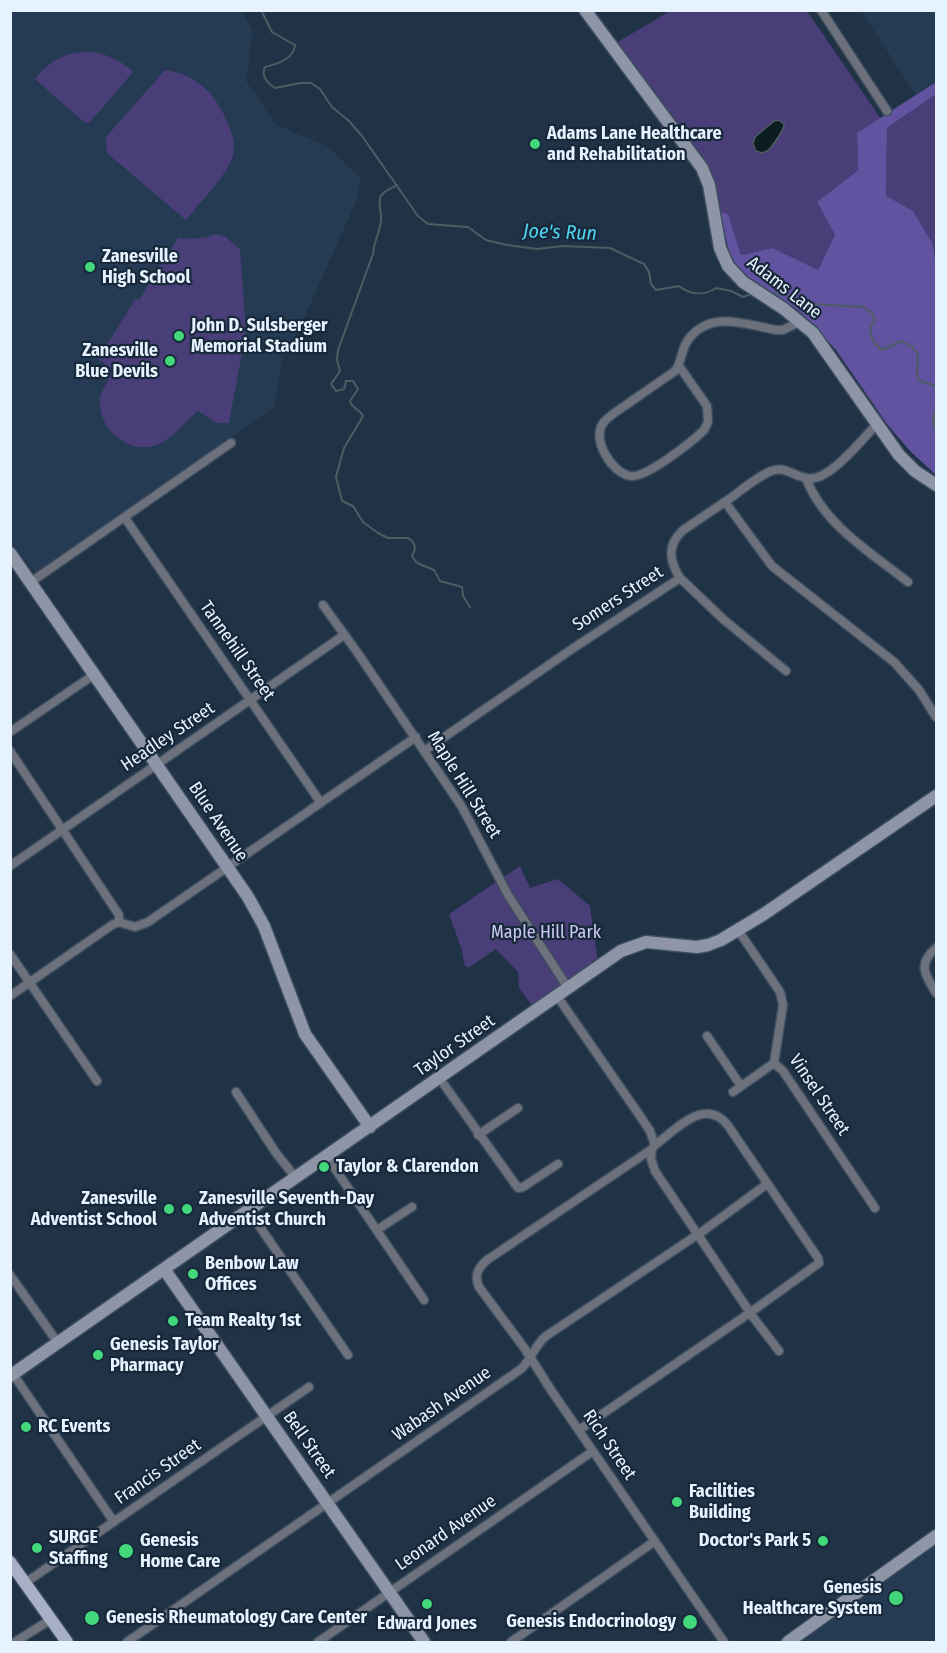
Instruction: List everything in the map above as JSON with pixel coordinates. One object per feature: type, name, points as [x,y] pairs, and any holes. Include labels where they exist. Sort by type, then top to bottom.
[{"type":"main road","points":[[10,1563],[19,1580],[67,1642]]},
{"type":"street","name":"Adams Lane","points":[[585,10],[702,168],[709,185],[718,240],[724,258],[735,275],[801,321],[819,341],[906,463],[936,485]]},
{"type":"street","points":[[821,10],[887,111]]},
{"type":"street","points":[[679,366],[707,406],[708,422],[704,430],[646,472],[630,476],[623,473],[616,469],[601,448],[600,428],[603,422],[614,413],[675,371],[688,340],[712,323],[720,321],[783,330],[801,321]]},
{"type":"street","points":[[877,424],[832,469],[815,479],[806,478],[812,493],[836,523],[908,582]]},
{"type":"street","points":[[31,582],[231,443]]},
{"type":"street","name":"Somers Street","points":[[424,751],[680,578],[672,559],[672,543],[682,531],[772,471],[787,470],[806,478]]},
{"type":"street","points":[[725,502],[772,566],[894,662],[919,690],[936,717]]},
{"type":"street","name":"Tannehill Street","points":[[124,518],[321,802]]},
{"type":"street","name":"Blue Avenue","points":[[10,553],[248,897],[264,926],[306,1034],[370,1127]]},
{"type":"street","points":[[680,578],[723,619],[786,671]]},
{"type":"street","name":"Maple Hill Street","points":[[323,605],[462,807],[508,895],[568,988]]},
{"type":"street","name":"Headley Street","points":[[10,866],[344,635]]},
{"type":"street","points":[[10,732],[95,674]]},
{"type":"street","points":[[10,996],[119,922],[135,927],[148,922],[416,737]]},
{"type":"street","points":[[10,751],[119,915],[119,922]]},
{"type":"street","name":"Taylor Street","points":[[11,1373],[58,1343],[440,1079],[621,951],[638,944],[655,942],[690,946],[708,945],[738,930],[936,796]]},
{"type":"street","name":"Vinsel Street","points":[[738,930],[780,992],[783,1005],[774,1063],[789,1079],[875,1208]]},
{"type":"street","points":[[936,948],[929,955],[924,967],[926,976],[936,993]]},
{"type":"street","points":[[10,954],[97,1081]]},
{"type":"street","points":[[557,996],[650,1131],[653,1147],[651,1159],[655,1171],[779,1351]]},
{"type":"street","points":[[707,1036],[741,1086]]},
{"type":"street","points":[[733,1092],[774,1063]]},
{"type":"street","points":[[440,1079],[518,1188],[558,1164]]},
{"type":"street","points":[[236,1092],[276,1153],[296,1178]]},
{"type":"street","points":[[478,1135],[518,1108]]},
{"type":"street","points":[[579,1430],[819,1263],[818,1258],[725,1120],[717,1114],[703,1113],[688,1120],[653,1147]]},
{"type":"street","name":"Rich Street","points":[[653,1147],[482,1264],[477,1271],[477,1282],[724,1642]]},
{"type":"street","points":[[327,1157],[424,1300]]},
{"type":"street","name":"Wabash Avenue","points":[[127,1642],[521,1369],[531,1360],[537,1344],[546,1336],[767,1184]]},
{"type":"street","points":[[377,1230],[412,1207]]},
{"type":"street","points":[[249,1211],[348,1355]]},
{"type":"street","name":"Bell Street","points":[[164,1269],[424,1642]]},
{"type":"street","points":[[10,1275],[58,1343]]},
{"type":"street","points":[[11,1373],[114,1522]]},
{"type":"street","name":"Francis Street","points":[[19,1580],[114,1522],[309,1387]]},
{"type":"street","name":"Leonard Avenue","points":[[318,1642],[593,1451]]},
{"type":"street","points":[[788,1642],[936,1536]]},
{"type":"street","points":[[511,1642],[655,1541]]},
{"type":"street","points":[[15,1642],[50,1620]]},
{"type":"shaded area","points":[[11,11],[241,11],[253,32],[246,81],[276,125],[327,146],[360,177],[358,197],[297,334],[285,349],[274,407],[47,568],[35,573],[11,541]]},
{"type":"shaded area","points":[[861,11],[936,11],[936,81],[916,95]]},
{"type":"shaded area","points":[[936,82],[936,94],[887,128],[886,196],[913,211],[933,245],[936,265],[936,475],[910,451],[887,424],[836,350],[798,310],[747,279],[731,259],[719,211],[728,214],[741,255],[773,248],[818,270],[835,235],[817,202],[858,170],[857,133]]},
{"type":"shaded area","points":[[778,120],[784,124],[784,127],[776,141],[769,150],[762,153],[756,151],[753,144],[755,137]]},
{"type":"shaded area","name":"Genesis Healthcare System","points":[[936,1541],[936,1642],[794,1642]]},
{"type":"green space","points":[[670,11],[807,11],[881,119],[857,133],[858,170],[817,202],[835,235],[818,270],[773,248],[741,255],[728,214],[719,211],[714,184],[616,43]]},
{"type":"green space","points":[[82,52],[109,56],[133,72],[90,122],[85,123],[35,79],[56,60]]},
{"type":"green space","points":[[165,70],[187,76],[212,95],[223,114],[234,144],[233,156],[225,172],[186,220],[107,153],[106,137]]},
{"type":"green space","points":[[936,94],[936,265],[933,245],[886,196],[887,128]]},
{"type":"green space","name":"John D. Sulsberger Memorial Stadium","points":[[215,234],[224,236],[240,249],[246,331],[229,423],[217,423],[198,411],[175,433],[159,444],[137,447],[118,438],[104,421],[100,410],[100,399],[112,369],[98,359],[136,298],[139,300],[178,238],[202,238]]},
{"type":"green space","name":"Maple Hill Park","points":[[520,866],[530,888],[558,879],[590,906],[598,963],[534,1008],[519,988],[518,972],[496,949],[468,968],[464,964],[462,950],[449,914]]},
{"type":"waterway","name":"Joe's Run","points":[[261,10],[272,32],[295,45],[292,54],[288,57],[265,67],[264,76],[267,82],[275,88],[311,83],[320,89],[332,107],[362,136],[418,216],[428,224],[468,227],[486,240],[537,249],[562,246],[610,248],[644,264],[649,272],[651,284],[656,290],[679,286],[697,293],[716,288],[731,291],[743,297],[751,294]]},
{"type":"waterway","points":[[397,185],[381,196],[381,220],[373,254],[338,350],[337,360],[340,371],[331,384],[336,391],[344,389],[346,381],[353,381],[358,389],[350,401],[363,416],[344,448],[336,477],[342,501],[353,506],[363,522],[388,538],[411,540],[415,549],[412,556],[417,563],[434,570],[440,581],[462,587],[463,596],[470,607]]},
{"type":"waterway","name":"Joe's Run","points":[[766,292],[813,304],[864,307],[872,313],[875,321],[870,331],[876,345],[882,350],[902,341],[912,347],[918,354],[917,376],[920,381],[936,386]]},
{"type":"waterway","name":"Joe's Run","points":[[936,412],[933,421],[936,430]]},
{"type":"place","name":"Adams Lane Healthcare and Rehabilitation","points":[[535,144]]},
{"type":"place","name":"Zanesville High School","points":[[90,267]]},
{"type":"place","name":"John D. Sulsberger Memorial Stadium","points":[[179,336]]},
{"type":"place","name":"Zanesville Blue Devils","points":[[170,361]]},
{"type":"place","name":"Taylor & Clarendon","points":[[324,1167]]},
{"type":"place","name":"Zanesville Adventist School","points":[[169,1209]]},
{"type":"place","name":"Zanesville Seventh-Day Adventist Church","points":[[187,1209]]},
{"type":"place","name":"Benbow Law Offices","points":[[193,1274]]},
{"type":"place","name":"Team Realty 1st","points":[[173,1321]]},
{"type":"place","name":"Genesis Taylor Pharmacy","points":[[98,1355]]},
{"type":"place","name":"RC Events","points":[[26,1427]]},
{"type":"place","name":"Facilities Building","points":[[677,1502]]},
{"type":"place","name":"Doctor's Park 5","points":[[823,1541]]},
{"type":"place","name":"SURGE Staffing","points":[[37,1548]]},
{"type":"place","name":"Genesis Home Care","points":[[126,1551]]},
{"type":"place","name":"Genesis Healthcare System","points":[[896,1598]]},
{"type":"place","name":"Edward Jones","points":[[427,1604]]},
{"type":"place","name":"Genesis Rheumatology Care Center","points":[[92,1618]]},
{"type":"place","name":"Genesis Endocrinology","points":[[690,1622]]}]
